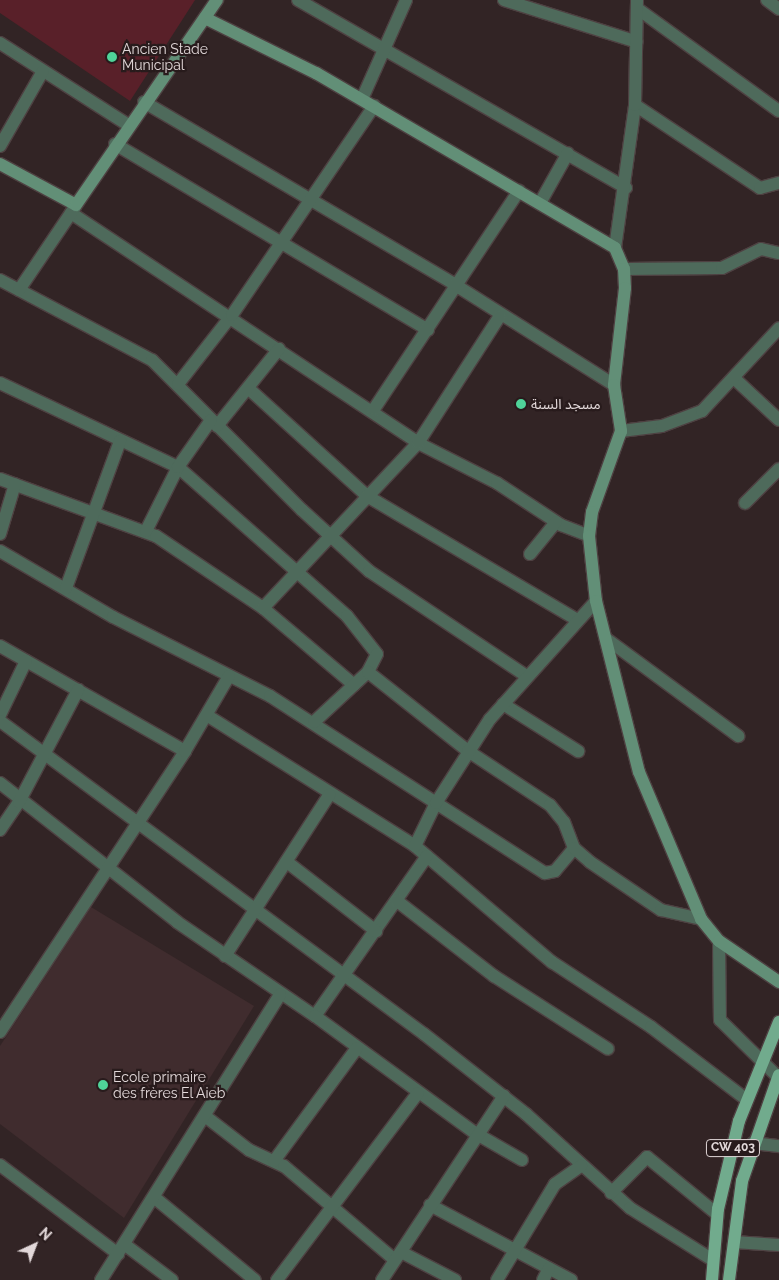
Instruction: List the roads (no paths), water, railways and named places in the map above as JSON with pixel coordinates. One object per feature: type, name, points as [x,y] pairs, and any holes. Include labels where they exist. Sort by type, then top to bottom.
[{"type":"main road","name":"CW 403","points":[[712,1280],[717,1214],[746,1099],[779,1022]]},
{"type":"main road","name":"CW 403","points":[[729,1280],[742,1181],[753,1143],[779,1076]]},
{"type":"street","points":[[19,290],[115,144],[217,0]]},
{"type":"street","points":[[298,0],[386,48],[626,188]]},
{"type":"street","points":[[362,99],[406,0]]},
{"type":"street","points":[[504,0],[637,42]]},
{"type":"street","points":[[767,0],[779,9]]},
{"type":"street","points":[[638,4],[635,105],[626,188],[615,248],[624,269],[614,385],[621,431],[592,512],[589,536],[596,601],[608,640],[639,772],[701,919],[719,941],[779,982]]},
{"type":"street","points":[[638,4],[779,111]]},
{"type":"street","points":[[205,18],[362,99],[540,202],[615,248]]},
{"type":"street","points":[[0,44],[128,125]]},
{"type":"street","points":[[0,146],[42,71]]},
{"type":"street","points":[[144,102],[457,286],[500,316],[614,385]]},
{"type":"street","points":[[635,105],[760,188],[779,183]]},
{"type":"street","points":[[178,384],[232,315],[374,106]]},
{"type":"street","points":[[115,144],[428,330]]},
{"type":"street","points":[[540,202],[568,153]]},
{"type":"street","points":[[0,164],[74,209],[232,315],[279,349],[374,409],[418,443],[497,483],[556,522],[589,536]]},
{"type":"street","points":[[374,409],[519,191]]},
{"type":"street","points":[[624,269],[722,268],[761,249],[779,252]]},
{"type":"street","points":[[0,280],[138,350],[178,384],[214,423],[328,536],[377,576],[525,675]]},
{"type":"street","points":[[263,608],[328,536],[418,443],[500,316]]},
{"type":"street","points":[[621,431],[692,417],[715,401],[779,328]]},
{"type":"street","points":[[146,531],[178,467],[214,423],[248,388],[279,349]]},
{"type":"street","points":[[735,379],[779,420]]},
{"type":"street","points":[[0,383],[178,467],[297,570],[365,637],[378,658],[368,672],[314,722]]},
{"type":"street","points":[[248,388],[367,496],[576,619]]},
{"type":"street","points":[[66,588],[98,512],[120,441]]},
{"type":"street","points":[[745,503],[779,469]]},
{"type":"street","points":[[0,479],[98,512],[146,531],[263,608],[354,685]]},
{"type":"street","points":[[0,534],[15,484]]},
{"type":"street","points":[[530,554],[556,522]]},
{"type":"street","points":[[0,551],[314,722],[545,873],[556,871],[574,848]]},
{"type":"street","points":[[416,846],[436,803],[468,751],[525,675],[576,619],[596,601]]},
{"type":"street","points":[[608,640],[738,736]]},
{"type":"street","points":[[0,646],[185,751]]},
{"type":"street","points":[[0,715],[26,661]]},
{"type":"street","points":[[368,672],[468,751],[550,805],[564,822],[574,848],[661,910],[701,919]]},
{"type":"street","points":[[0,1032],[136,820],[208,716],[229,676]]},
{"type":"street","points":[[0,830],[19,802],[78,690]]},
{"type":"street","points":[[503,704],[578,751]]},
{"type":"street","points":[[208,716],[329,794],[416,846],[552,962],[651,1027],[746,1099]]},
{"type":"street","points":[[0,721],[257,908],[504,1096],[611,1193],[713,1260]]},
{"type":"street","points":[[0,783],[19,802],[225,956],[315,1016],[475,1133],[522,1160]]},
{"type":"street","points":[[225,956],[329,794]]},
{"type":"street","points":[[315,1016],[347,976],[427,856]]},
{"type":"street","points":[[287,862],[376,931]]},
{"type":"street","points":[[397,901],[494,976],[608,1049]]},
{"type":"street","points":[[719,941],[720,1020],[779,1076]]},
{"type":"street","points":[[101,1280],[155,1198],[280,994]]},
{"type":"street","points":[[274,1161],[357,1048]]},
{"type":"street","points":[[277,1280],[333,1210],[418,1093]]},
{"type":"street","points":[[382,1280],[475,1133],[504,1096]]},
{"type":"street","points":[[205,1116],[249,1150],[274,1161],[333,1210],[398,1256],[455,1280]]},
{"type":"street","points":[[753,1143],[779,1146]]},
{"type":"street","points":[[611,1193],[647,1157],[717,1214]]},
{"type":"street","points":[[497,1280],[511,1252],[555,1184],[581,1166]]},
{"type":"street","points":[[2,1172],[172,1280]]},
{"type":"street","points":[[155,1198],[255,1280]]},
{"type":"street","points":[[430,1205],[511,1252],[549,1268],[571,1280]]},
{"type":"street","points":[[734,1242],[779,1245]]},
{"type":"street","points":[[542,1280],[549,1268]]},
{"type":"place","name":"Ancien Stade Municipal","points":[[112,57]]},
{"type":"place","name":"مسجد السنة","points":[[521,404]]},
{"type":"place","name":"Ecole primaire des frères El Aieb","points":[[103,1085]]}]
